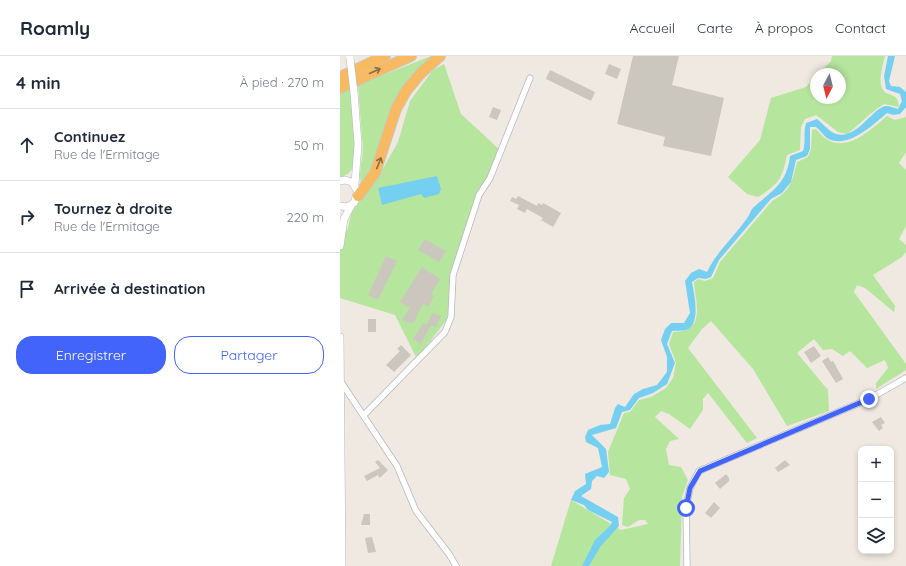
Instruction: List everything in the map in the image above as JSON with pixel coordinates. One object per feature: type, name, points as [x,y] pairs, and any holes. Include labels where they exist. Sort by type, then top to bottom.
[{"type":"highway","points":[[340,77],[385,56]]},
{"type":"highway","points":[[340,88],[411,56]]},
{"type":"highway","points":[[358,196],[375,173],[396,109],[406,91],[420,73],[440,56]]},
{"type":"street","points":[[340,246],[344,220],[358,196],[355,184],[358,136],[350,57]]},
{"type":"street","points":[[364,415],[445,332],[450,317],[453,275],[480,195],[490,178],[530,78]]},
{"type":"street","points":[[342,181],[356,166]]},
{"type":"street","points":[[342,181],[355,184]]},
{"type":"street","points":[[344,220],[340,206],[351,206]]},
{"type":"street","points":[[340,337],[342,566]]},
{"type":"street","points":[[686,566],[686,508],[690,488],[700,471],[869,399],[906,378]]},
{"type":"street","points":[[341,382],[397,466],[416,511],[449,554],[456,566]]},
{"type":"green space","points":[[431,56],[409,81],[378,159],[361,188],[360,174],[363,149],[358,85]]},
{"type":"green space","points":[[832,56],[885,56],[880,80],[882,88],[887,93],[897,98],[899,107],[884,104],[847,134],[838,132],[816,115],[805,119],[801,127],[800,150],[787,155],[781,175],[775,184],[758,197],[747,194],[728,177],[760,140],[771,98],[806,87],[810,83],[810,104],[846,104],[846,68],[824,68],[831,61]]},
{"type":"green space","points":[[444,64],[461,114],[501,151],[455,260],[447,319],[417,359],[395,315],[340,298],[340,219],[347,231],[352,211],[377,179],[398,142],[410,101],[433,70]]},
{"type":"green space","points":[[350,89],[355,128],[355,158],[352,170],[347,175],[340,177],[340,94]]},
{"type":"green space","points":[[887,116],[895,120],[906,117],[906,152],[899,163],[906,170],[906,226],[899,239],[906,245],[906,252],[902,257],[873,275],[895,306],[894,312],[865,288],[857,285],[854,292],[906,364],[906,370],[876,389],[876,383],[888,368],[885,360],[867,368],[850,351],[843,356],[832,349],[823,350],[814,339],[797,353],[828,390],[829,411],[787,426],[753,369],[711,321],[702,329],[688,348],[757,438],[747,443],[708,393],[703,399],[703,410],[690,429],[669,414],[661,411],[655,417],[679,439],[670,441],[666,449],[669,465],[681,467],[688,480],[682,497],[680,566],[551,566],[571,500],[621,530],[648,524],[645,520],[639,520],[628,527],[622,525],[624,498],[630,489],[626,479],[610,475],[608,452],[624,413],[630,412],[639,400],[651,397],[666,388],[673,378],[676,363],[669,344],[673,332],[683,331],[690,328],[695,323],[697,308],[694,282],[698,279],[705,281],[713,278],[720,262],[772,201],[787,189],[792,180],[797,162],[808,157],[811,149],[812,130],[816,129],[825,138],[834,142],[843,143],[852,141],[861,136]]},
{"type":"water","points":[[888,56],[895,56],[889,81],[891,86],[900,87],[906,92],[906,107],[900,114],[893,115],[887,113],[875,124],[851,139],[843,141],[835,141],[827,138],[816,127],[810,127],[810,149],[807,156],[796,160],[791,182],[782,193],[771,199],[719,260],[711,277],[706,279],[698,278],[692,282],[696,306],[695,319],[690,328],[672,331],[667,344],[675,363],[667,384],[653,393],[639,398],[630,410],[622,412],[616,428],[592,435],[606,449],[609,472],[604,478],[597,476],[592,481],[591,489],[581,496],[618,517],[619,526],[600,547],[589,566],[582,566],[595,540],[610,526],[612,522],[588,510],[584,505],[571,500],[575,491],[586,484],[585,474],[602,467],[598,448],[586,442],[585,437],[588,430],[600,425],[610,424],[615,408],[618,404],[625,407],[634,394],[643,389],[657,385],[667,372],[667,357],[661,340],[665,329],[671,323],[684,323],[690,313],[685,281],[691,273],[699,269],[707,272],[721,250],[748,217],[751,210],[773,191],[782,180],[786,173],[790,156],[803,151],[806,123],[817,119],[834,133],[844,135],[857,128],[881,108],[886,106],[898,109],[902,101],[900,94],[886,89],[884,76]]},
{"type":"water","points":[[437,176],[441,189],[439,194],[424,198],[421,194],[382,205],[378,188]]},
{"type":"building","points":[[633,56],[679,56],[672,85],[724,98],[711,156],[663,146],[665,137],[617,124]]},
{"type":"building","points":[[609,64],[621,69],[617,79],[605,74]]},
{"type":"building","points":[[550,70],[595,92],[591,101],[546,79]]},
{"type":"building","points":[[493,107],[501,110],[497,120],[489,117]]},
{"type":"building","points":[[518,196],[537,206],[538,203],[542,205],[543,203],[561,213],[553,227],[541,220],[543,218],[527,209],[525,213],[517,209],[519,205],[510,201],[512,197],[516,199]]},
{"type":"building","points":[[425,239],[446,251],[439,262],[418,250]]},
{"type":"building","points":[[386,256],[397,261],[378,300],[368,295]]},
{"type":"building","points":[[422,267],[440,279],[431,294],[434,296],[428,307],[424,304],[414,322],[408,323],[402,320],[410,308],[400,302]]},
{"type":"building","points":[[432,313],[441,316],[436,327],[431,325],[421,344],[413,339],[423,323],[427,325]]},
{"type":"building","points":[[368,319],[376,319],[376,332],[368,332]]},
{"type":"building","points":[[401,345],[411,355],[394,372],[386,365],[400,351],[397,349]]},
{"type":"building","points":[[814,346],[821,356],[811,363],[804,352]]},
{"type":"building","points":[[828,357],[831,362],[833,361],[843,379],[836,383],[822,361]]},
{"type":"building","points":[[881,417],[885,423],[881,425],[883,428],[879,431],[872,422]]},
{"type":"building","points":[[378,460],[388,470],[379,478],[378,475],[367,481],[364,476],[380,468],[375,462]]},
{"type":"building","points":[[785,460],[790,465],[778,472],[775,468]]},
{"type":"building","points":[[726,474],[729,481],[720,489],[715,483]]},
{"type":"building","points":[[714,502],[720,508],[711,518],[705,513]]},
{"type":"building","points":[[364,514],[370,514],[370,525],[361,525]]},
{"type":"building","points":[[372,537],[376,552],[368,553],[365,538]]},
{"type":"route","points":[[686,508],[690,488],[700,471],[711,464],[869,399]]}]
